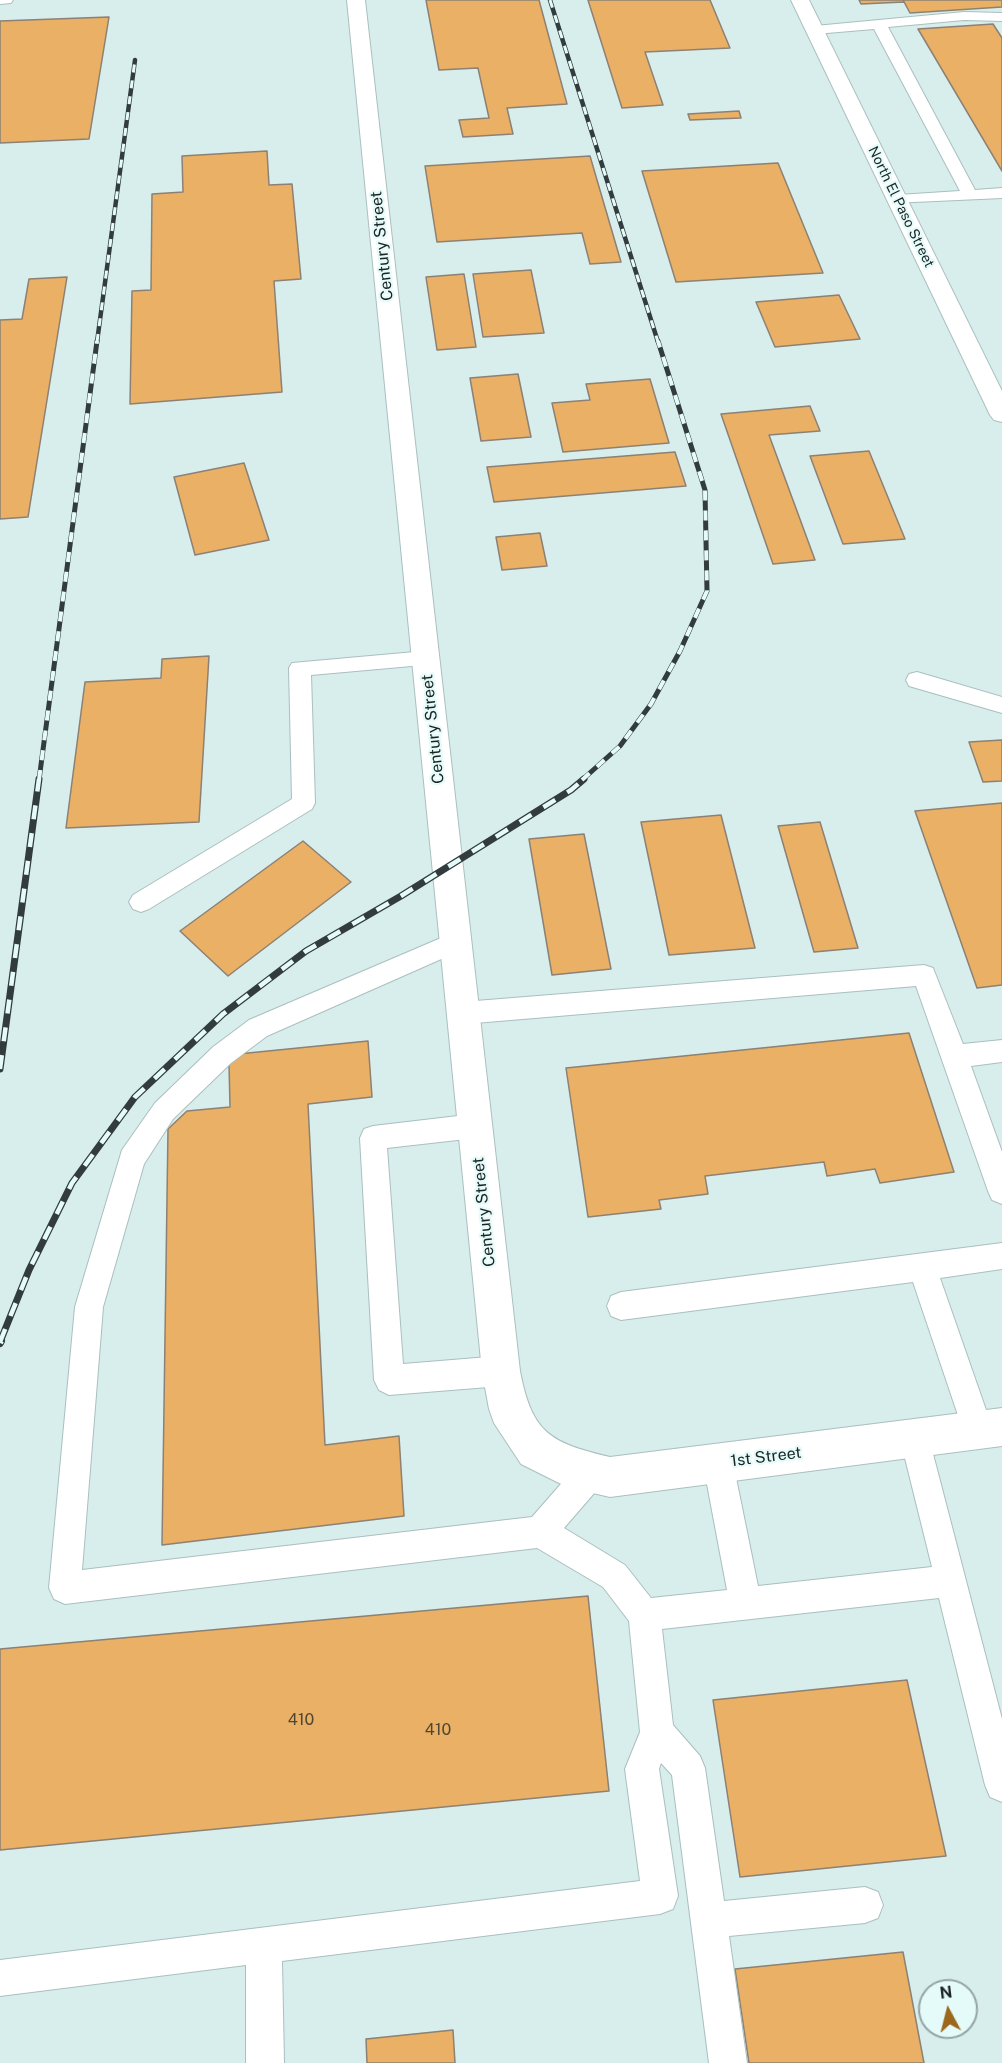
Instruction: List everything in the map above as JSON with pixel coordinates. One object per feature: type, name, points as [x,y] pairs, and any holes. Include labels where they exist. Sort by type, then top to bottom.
[{"type":"street","name":"Century Street","points":[[356,0],[501,1371],[508,1408],[535,1450]]},
{"type":"street","name":"North El Paso Street","points":[[800,0],[1002,415]]},
{"type":"street","name":"1st Street","points":[[535,1450],[567,1467],[610,1477],[990,1428]]},
{"type":"lane","points":[[0,0],[6,0]]},
{"type":"lane","points":[[815,30],[964,16],[1002,17]]},
{"type":"lane","points":[[879,24],[970,195]]},
{"type":"lane","points":[[897,200],[1002,193]]},
{"type":"lane","points":[[141,902],[304,803],[300,668],[426,659]]},
{"type":"lane","points":[[917,680],[1002,705]]},
{"type":"lane","points":[[0,1978],[660,1896],[642,1769],[657,1732],[644,1615],[614,1576],[540,1533],[65,1588],[89,1307],[132,1159],[164,1111],[222,1055],[258,1028],[455,942]]},
{"type":"lane","points":[[463,1013],[924,975],[1002,1191]]},
{"type":"lane","points":[[955,1056],[1002,1051]]},
{"type":"lane","points":[[475,1126],[373,1138],[389,1380],[501,1371]]},
{"type":"lane","points":[[621,1305],[1002,1256]]},
{"type":"lane","points":[[922,1267],[990,1428]]},
{"type":"lane","points":[[915,1438],[1002,1785]]},
{"type":"lane","points":[[718,1463],[746,1605]]},
{"type":"lane","points":[[540,1533],[592,1472]]},
{"type":"lane","points":[[644,1615],[951,1581]]},
{"type":"lane","points":[[657,1732],[688,1768],[728,2063]]},
{"type":"lane","points":[[708,1920],[866,1905]]},
{"type":"lane","points":[[264,1945],[265,2063]]},
{"type":"building","points":[[426,0],[539,0],[567,104],[507,108],[513,134],[463,137],[459,120],[489,118],[478,68],[439,70]]},
{"type":"building","points":[[588,0],[710,0],[730,48],[645,52],[663,105],[622,108]]},
{"type":"building","points":[[859,0],[903,0],[904,2],[861,4]]},
{"type":"building","points":[[903,0],[1002,0],[1002,7],[910,13]]},
{"type":"building","points":[[109,17],[89,139],[0,143],[0,21]]},
{"type":"building","points":[[993,24],[1002,38],[1002,171],[918,29]]},
{"type":"building","points":[[739,111],[741,118],[690,120],[688,114]]},
{"type":"building","points":[[267,151],[269,185],[292,184],[301,279],[274,281],[282,392],[130,404],[132,291],[151,290],[152,194],[183,192],[182,156]]},
{"type":"building","points":[[590,156],[621,262],[590,264],[582,233],[437,242],[425,166]]},
{"type":"building","points":[[778,163],[823,273],[676,282],[642,171]]},
{"type":"building","points":[[531,270],[544,333],[483,337],[473,274]]},
{"type":"building","points":[[464,274],[476,347],[437,350],[426,277]]},
{"type":"building","points":[[67,277],[28,517],[0,519],[0,320],[22,319],[29,279]]},
{"type":"building","points":[[839,295],[860,339],[775,347],[756,302]]},
{"type":"building","points":[[518,374],[531,437],[481,441],[470,378]]},
{"type":"building","points":[[650,379],[669,443],[563,452],[552,403],[590,400],[586,384]]},
{"type":"building","points":[[810,406],[820,431],[769,435],[815,560],[773,564],[721,414]]},
{"type":"building","points":[[869,451],[905,539],[843,544],[810,456]]},
{"type":"building","points":[[675,452],[686,486],[494,502],[487,467]]},
{"type":"building","points":[[244,463],[269,540],[195,555],[174,477]]},
{"type":"building","points":[[540,533],[547,566],[502,570],[496,537]]},
{"type":"building","points":[[209,656],[199,822],[66,828],[85,682],[161,678],[162,659]]},
{"type":"building","points":[[1002,740],[1002,781],[983,782],[969,742]]},
{"type":"building","points":[[1002,803],[1002,985],[977,988],[915,811]]},
{"type":"building","points":[[721,815],[755,948],[669,955],[641,822]]},
{"type":"building","points":[[820,822],[858,948],[814,952],[778,826]]},
{"type":"building","points":[[584,834],[611,969],[552,975],[529,839]]},
{"type":"building","points":[[303,841],[351,882],[228,976],[180,931]]},
{"type":"building","points":[[909,1033],[954,1172],[880,1183],[875,1169],[827,1176],[824,1162],[705,1176],[708,1194],[659,1200],[661,1209],[588,1217],[566,1068]]},
{"type":"building","points":[[368,1041],[372,1097],[308,1104],[325,1445],[399,1436],[404,1516],[162,1545],[168,1129],[187,1111],[230,1107],[229,1064],[238,1054]]},
{"type":"building","points":[[588,1596],[609,1791],[0,1850],[0,1649]]},
{"type":"building","points":[[907,1680],[946,1856],[740,1877],[713,1700]]},
{"type":"building","points":[[903,1952],[924,2063],[749,2063],[735,1969]]},
{"type":"building","points":[[453,2030],[455,2063],[367,2063],[366,2039]]},
{"type":"railway","points":[[550,0],[658,342]]},
{"type":"railway","points":[[97,342],[135,60]]},
{"type":"railway","points":[[39,780],[97,341]]},
{"type":"railway","points":[[582,780],[620,746],[651,704],[680,651],[707,591],[705,490],[658,341]]},
{"type":"railway","points":[[0,1069],[39,779]]},
{"type":"railway","points":[[0,1342],[29,1270],[72,1183],[135,1097],[223,1014],[306,951],[401,896],[571,790],[584,779]]}]
